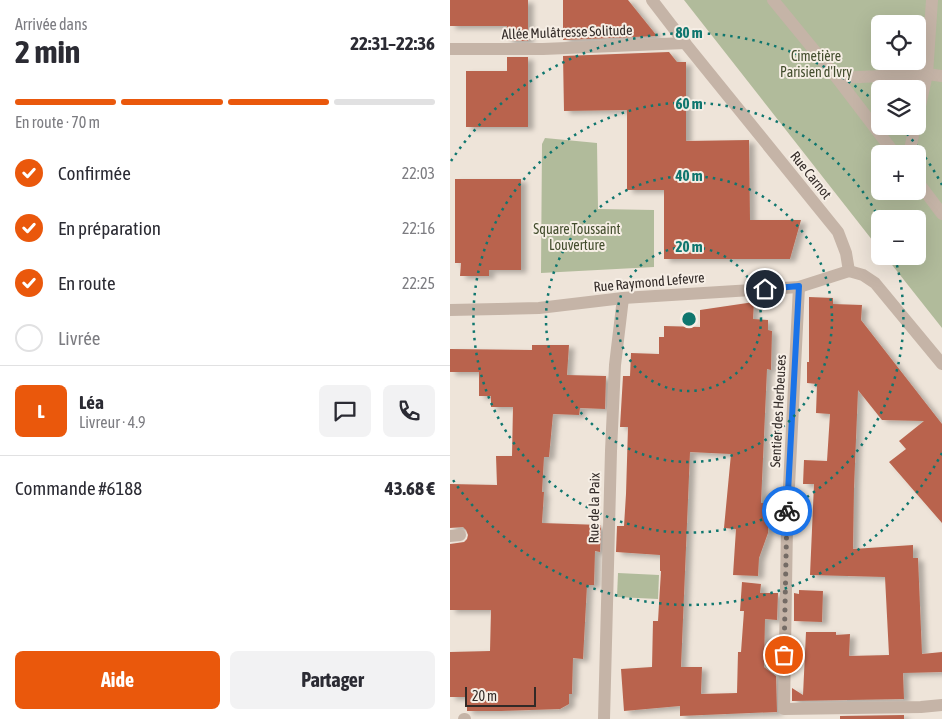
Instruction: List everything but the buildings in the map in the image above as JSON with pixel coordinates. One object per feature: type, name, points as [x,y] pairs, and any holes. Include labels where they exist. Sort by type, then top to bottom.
[{"type":"street","name":"Rue Carnot","points":[[652,0],[838,232],[846,253],[849,270]]},
{"type":"street","points":[[773,0],[888,145]]},
{"type":"street","points":[[926,80],[932,0]]},
{"type":"street","name":"Allée Mulâtresse Solitude","points":[[450,49],[543,49],[685,43]]},
{"type":"street","points":[[836,78],[927,74],[942,76]]},
{"type":"street","points":[[926,193],[942,214]]},
{"type":"street","points":[[849,270],[863,275],[875,283],[942,364]]},
{"type":"street","name":"Rue Raymond Lefevre","points":[[450,310],[539,308],[623,298],[799,286],[849,270]]},
{"type":"street","name":"Sentier des Herbeuses","points":[[799,286],[787,526],[784,710],[942,705]]},
{"type":"street","name":"Rue de la Paix","points":[[604,719],[611,451],[615,365],[623,298]]},
{"type":"green space","name":"Cimetière Parisien d'Ivry","points":[[684,0],[942,0],[942,328],[892,265],[926,265],[926,210],[871,210],[871,239]]},
{"type":"green space","name":"Square Toussaint Louverture","points":[[545,138],[597,143],[598,209],[654,210],[654,267],[541,273],[542,144]]},
{"type":"green space","points":[[618,573],[659,575],[658,599],[617,597]]},
{"type":"way so far","points":[[784,655],[787,511]]},
{"type":"route","points":[[765,289],[799,286],[787,511]]}]
